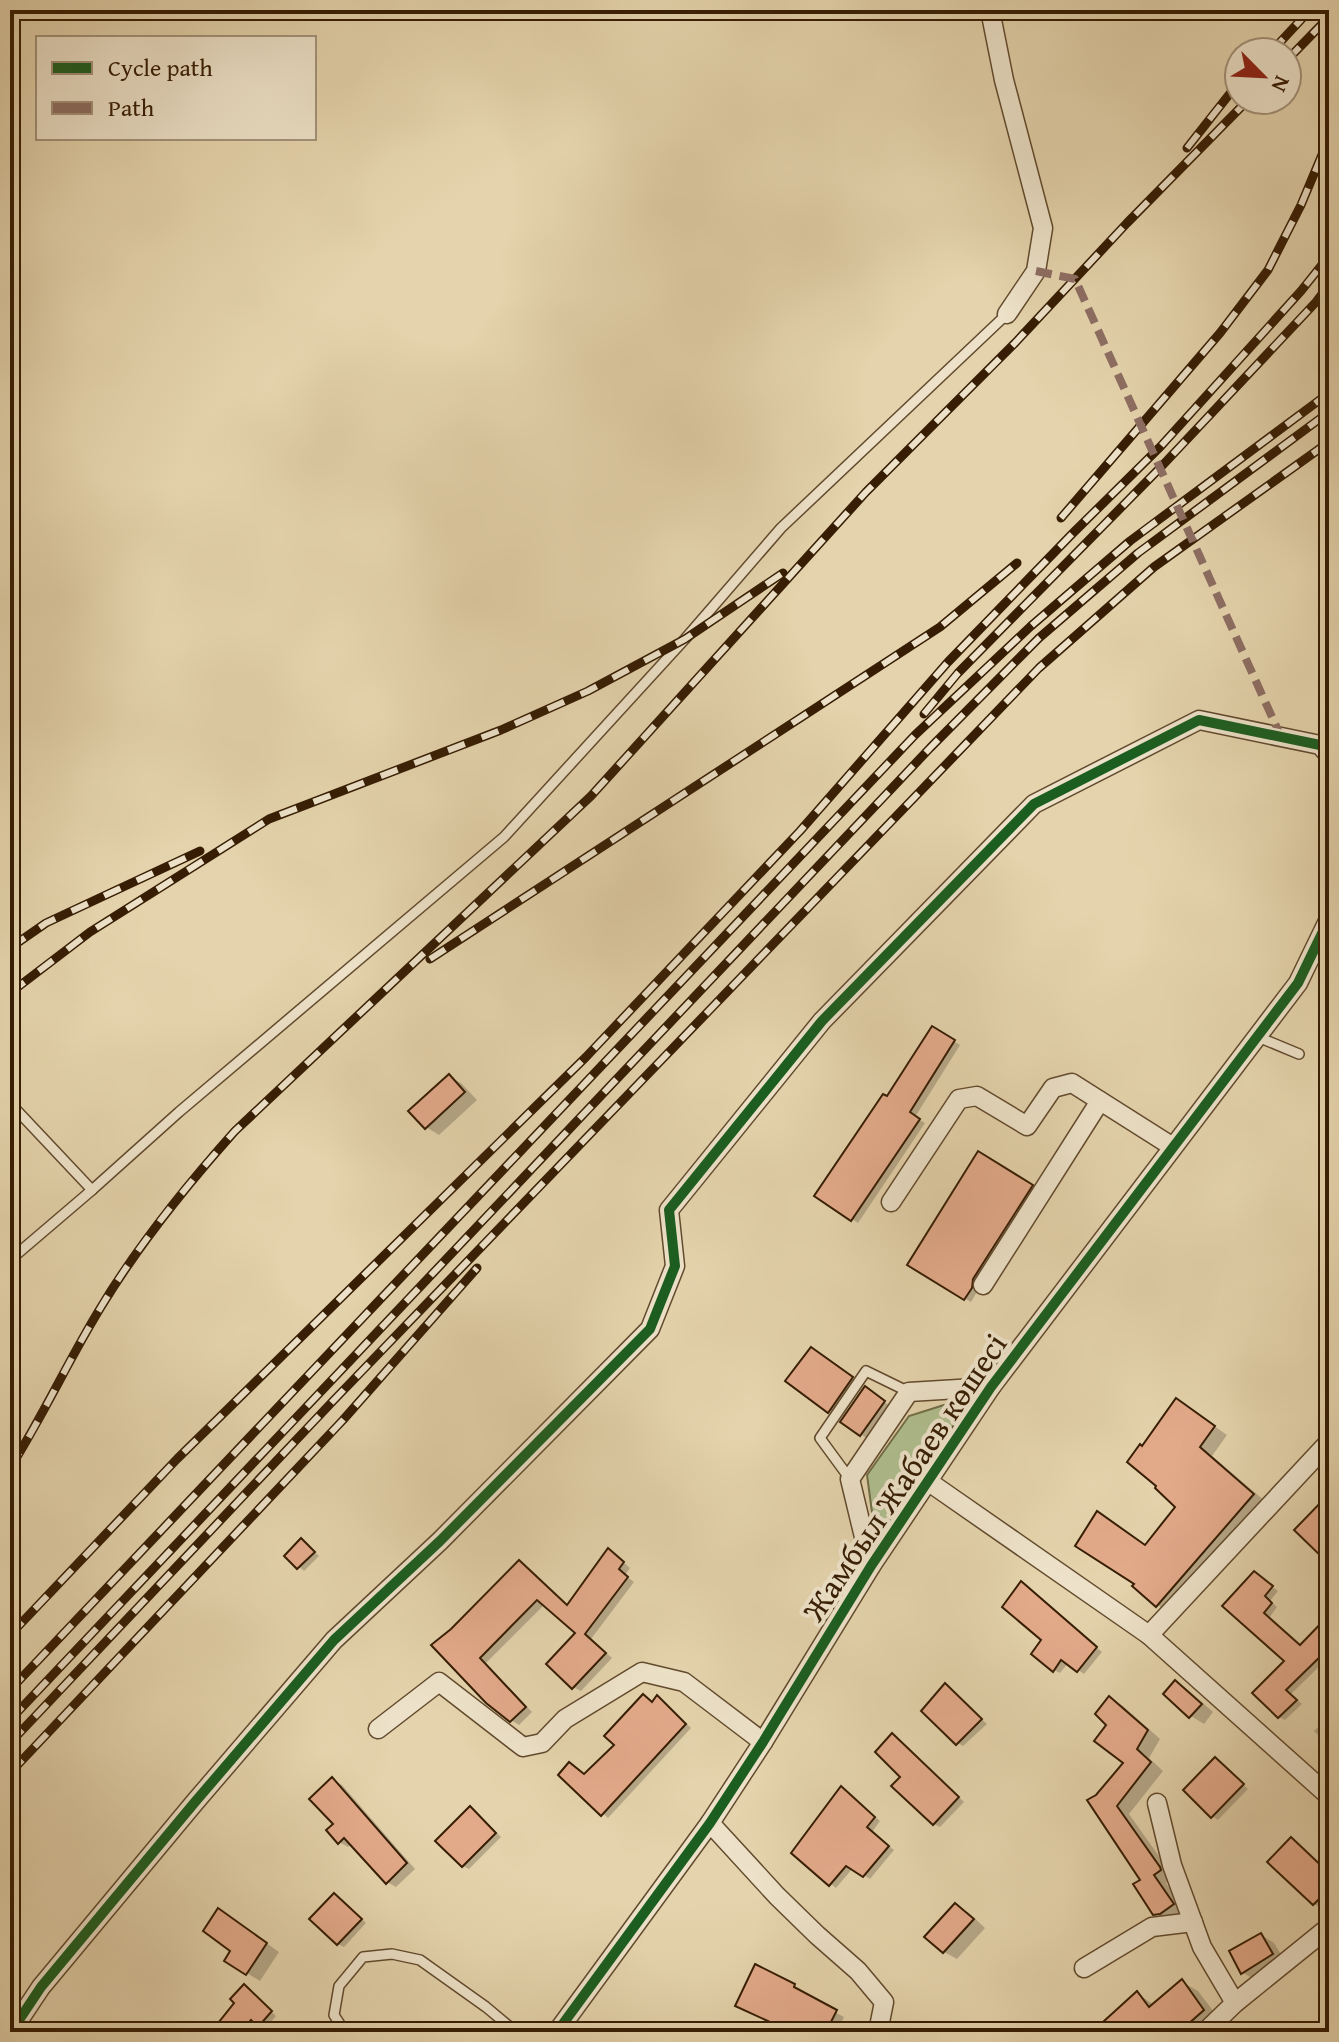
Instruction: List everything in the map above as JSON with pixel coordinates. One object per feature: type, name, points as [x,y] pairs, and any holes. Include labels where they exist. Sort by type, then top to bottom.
[{"type":"street","points":[[990,10],[1004,80],[1043,228],[1036,271],[1007,314]]},
{"type":"street","points":[[11,2032],[41,1987],[334,1640],[440,1541],[650,1329],[675,1266],[669,1210],[822,1021],[1034,804],[1199,720],[1326,745]]},
{"type":"street","name":"Жамбыл Жабаев көшесі","points":[[557,2032],[710,1823],[871,1566],[991,1387],[1298,983],[1327,928]]},
{"type":"street","points":[[891,1202],[959,1099],[977,1096],[1027,1126],[1053,1088],[1072,1083],[1173,1147]]},
{"type":"street","points":[[983,1285],[1100,1101]]},
{"type":"street","points":[[871,1566],[850,1479],[909,1392],[991,1387]]},
{"type":"street","points":[[1149,1635],[1329,1442]]},
{"type":"street","points":[[929,1482],[1149,1635],[1329,1796]]},
{"type":"street","points":[[378,1729],[439,1682],[523,1747],[542,1743],[565,1719],[642,1672],[684,1682],[763,1742]]},
{"type":"street","points":[[1157,1803],[1172,1865],[1202,1947],[1235,2003]]},
{"type":"street","points":[[710,1823],[777,1896],[858,1971],[884,2002],[878,2032]]},
{"type":"street","points":[[1084,1968],[1152,1927],[1193,1922]]},
{"type":"street","points":[[1205,2032],[1235,2003],[1329,1927]]},
{"type":"lane","points":[[10,1260],[179,1112],[504,837],[685,639],[781,528],[1007,314]]},
{"type":"lane","points":[[1258,1037],[1299,1054]]},
{"type":"lane","points":[[10,1103],[92,1190]]},
{"type":"lane","points":[[850,1479],[820,1438],[866,1371],[909,1392]]},
{"type":"lane","points":[[345,2032],[334,2015],[339,1986],[363,1957],[392,1954],[420,1960],[516,2032]]},
{"type":"green space","points":[[944,1405],[958,1421],[888,1526],[873,1520],[867,1475],[909,1416]]},
{"type":"building","points":[[932,1026],[955,1040],[910,1112],[920,1119],[851,1221],[814,1196],[883,1094],[887,1096]]},
{"type":"building","points":[[449,1074],[465,1092],[425,1129],[408,1111]]},
{"type":"building","points":[[978,1151],[1033,1185],[973,1279],[972,1288],[964,1300],[907,1265]]},
{"type":"building","points":[[811,1347],[853,1377],[828,1413],[785,1381]]},
{"type":"building","points":[[865,1386],[885,1401],[860,1436],[840,1422]]},
{"type":"building","points":[[1176,1398],[1215,1426],[1200,1447],[1254,1494],[1156,1607],[1132,1586],[1134,1584],[1075,1546],[1097,1511],[1145,1545],[1175,1507],[1127,1462]]},
{"type":"building","points":[[1329,1494],[1329,1564],[1294,1530]]},
{"type":"building","points":[[301,1538],[315,1552],[297,1569],[284,1556]]},
{"type":"building","points":[[608,1548],[624,1562],[619,1569],[628,1577],[585,1634],[606,1653],[572,1689],[546,1664],[575,1633],[537,1600],[480,1658],[526,1707],[510,1722],[486,1703],[431,1645],[519,1560],[567,1605]]},
{"type":"building","points":[[1254,1571],[1273,1586],[1265,1596],[1272,1603],[1264,1613],[1300,1645],[1329,1615],[1329,1648],[1286,1690],[1297,1700],[1278,1718],[1252,1693],[1284,1661],[1222,1606]]},
{"type":"building","points":[[1021,1581],[1097,1647],[1077,1672],[1061,1660],[1053,1672],[1031,1654],[1041,1640],[1002,1607]]},
{"type":"building","points":[[1175,1680],[1202,1704],[1189,1718],[1163,1694]]},
{"type":"building","points":[[945,1683],[982,1719],[956,1745],[921,1711]]},
{"type":"building","points":[[643,1694],[652,1702],[657,1695],[686,1724],[601,1816],[558,1775],[569,1762],[584,1774],[614,1745],[604,1736]]},
{"type":"building","points":[[1109,1696],[1148,1730],[1137,1749],[1151,1762],[1117,1806],[1160,1867],[1161,1870],[1154,1875],[1174,1904],[1160,1914],[1153,1915],[1133,1884],[1140,1880],[1087,1800],[1096,1795],[1123,1763],[1094,1741],[1106,1725],[1095,1714]]},
{"type":"building","points":[[892,1733],[959,1797],[933,1825],[891,1786],[900,1777],[875,1752]]},
{"type":"building","points":[[1215,1757],[1244,1784],[1211,1818],[1183,1790]]},
{"type":"building","points":[[332,1777],[407,1863],[386,1884],[344,1838],[338,1844],[326,1830],[333,1824],[309,1799]]},
{"type":"building","points":[[841,1786],[875,1817],[867,1827],[889,1846],[863,1877],[846,1866],[829,1886],[791,1853]]},
{"type":"building","points":[[470,1806],[496,1833],[462,1867],[435,1841]]},
{"type":"building","points":[[1291,1837],[1329,1873],[1329,1889],[1313,1905],[1267,1862]]},
{"type":"building","points":[[334,1893],[362,1919],[337,1945],[309,1919]]},
{"type":"building","points":[[955,1903],[974,1919],[943,1953],[924,1937]]},
{"type":"building","points":[[218,1908],[267,1943],[246,1975],[224,1961],[230,1951],[203,1931]]},
{"type":"building","points":[[1261,1933],[1273,1954],[1241,1974],[1229,1951]]},
{"type":"building","points":[[755,1964],[837,2010],[826,2032],[792,2032],[735,2006]]},
{"type":"building","points":[[1182,1979],[1204,2010],[1179,2032],[1092,2032],[1137,1991],[1149,2007]]},
{"type":"building","points":[[244,1984],[272,2011],[258,2027],[251,2020],[241,2032],[211,2032],[234,2003],[230,1999]]},
{"type":"railway","points":[[1286,36],[1310,10]]},
{"type":"railway","points":[[1303,44],[1329,17]]},
{"type":"railway","points":[[1187,148],[1223,102]]},
{"type":"railway","points":[[10,1468],[89,1327],[131,1261],[235,1131],[591,796],[866,492],[1015,343],[1232,116]]},
{"type":"railway","points":[[1061,518],[1220,333],[1268,270],[1301,205],[1329,138]]},
{"type":"railway","points":[[10,1635],[177,1459],[586,1057],[800,831],[948,662],[1161,446],[1329,256]]},
{"type":"railway","points":[[924,714],[958,673],[1160,468],[1329,285]]},
{"type":"railway","points":[[10,1690],[915,735],[1031,626],[1130,541],[1329,393]]},
{"type":"railway","points":[[10,1720],[930,748],[1039,638],[1138,553],[1329,412]]},
{"type":"railway","points":[[10,1743],[333,1401],[1039,668],[1154,567],[1329,442]]},
{"type":"railway","points":[[430,959],[940,627],[1017,563]]},
{"type":"railway","points":[[10,993],[90,932],[269,819],[501,730],[588,691],[685,639],[783,573]]},
{"type":"railway","points":[[10,948],[46,923],[200,851]]},
{"type":"railway","points":[[10,1773],[343,1420],[477,1268]]},
{"type":"marked path","points":[[1036,271],[1075,279],[1281,737]]},
{"type":"cycle path","points":[[11,2032],[41,1987],[334,1640],[440,1541],[650,1329],[675,1266],[669,1210],[822,1021],[1034,804],[1199,720],[1320,745],[1329,755]]},
{"type":"cycle path","points":[[557,2032],[710,1823],[871,1566],[991,1387],[1298,983],[1329,919]]}]
